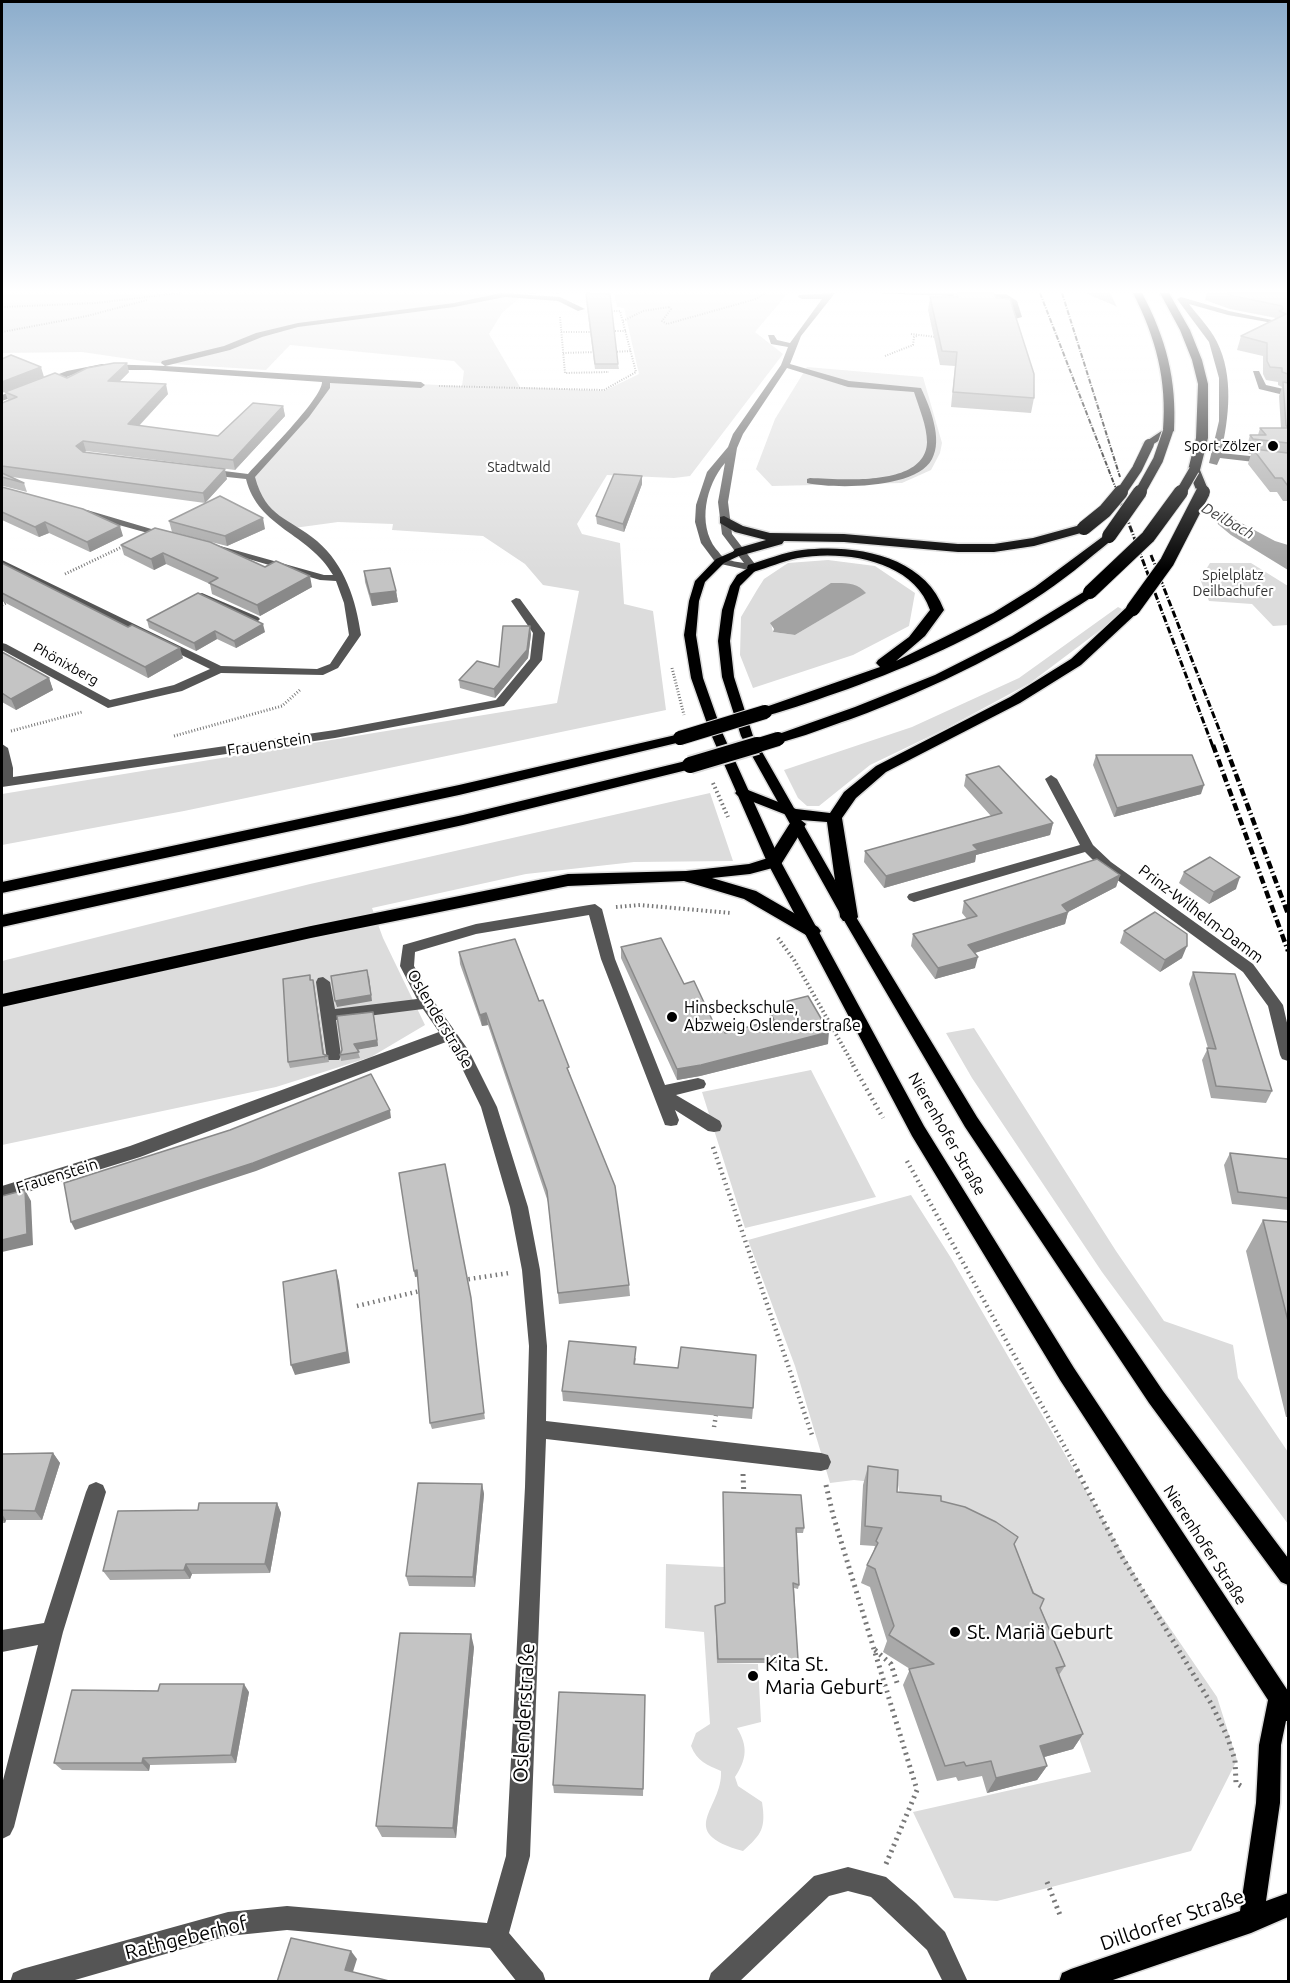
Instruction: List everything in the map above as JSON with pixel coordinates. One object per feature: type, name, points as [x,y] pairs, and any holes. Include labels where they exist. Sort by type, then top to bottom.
[{"type":"highway","points":[[2,888],[459,790],[680,738],[853,683],[919,656],[983,624],[1047,585],[1109,536],[1149,480],[1158,463],[1168,431],[1170,386]]},
{"type":"highway","points":[[2,921],[463,820],[690,765],[778,739],[880,703],[952,672],[1016,640],[1090,592],[1135,552],[1161,523],[1194,470],[1202,438],[1203,386]]},
{"type":"highway","points":[[724,520],[739,529],[754,534],[794,538],[844,538],[921,546],[994,548],[1034,543],[1084,528],[1104,514],[1122,493],[1149,444],[1168,431]]},
{"type":"highway","points":[[849,917],[834,818],[850,795],[881,769],[1015,700],[1076,662],[1133,609],[1167,562],[1195,511],[1203,492],[1194,470]]},
{"type":"highway","points":[[740,552],[758,545],[794,538]]},
{"type":"highway","points":[[753,568],[801,554],[833,553],[863,556],[893,564],[913,574],[930,593],[937,610],[928,627],[907,647],[853,683]]},
{"type":"highway","points":[[743,793],[795,819],[834,818]]},
{"type":"highway","points":[[2,1001],[311,932],[568,880],[684,876],[750,869],[774,862],[795,819]]},
{"type":"highway","points":[[684,876],[750,895],[812,931]]},
{"type":"main road","name":"Nierenhofer Straße","points":[[740,552],[720,561],[700,581],[694,602],[690,635],[697,678],[716,732],[774,862],[930,1151],[1067,1374],[1284,1704]]},
{"type":"main road","name":"Nierenhofer Straße","points":[[753,568],[741,577],[735,586],[728,610],[724,641],[728,677],[747,736],[849,917],[971,1122],[1156,1397],[1288,1575]]},
{"type":"main road","points":[[1251,1920],[1268,1803],[1270,1745],[1284,1704]]},
{"type":"main road","name":"Dilldorfer Straße","points":[[1071,1982],[1288,1905]]},
{"type":"street","points":[[2,398],[38,386]]},
{"type":"street","points":[[319,673],[334,666],[355,635],[352,608],[340,578],[323,553],[308,540],[272,518],[258,505],[251,489],[250,477],[306,415],[326,386]]},
{"type":"street","points":[[753,568],[727,534],[723,502],[732,448],[738,434],[771,386]]},
{"type":"street","points":[[810,482],[867,482],[900,477],[916,470],[929,455],[932,443],[918,390],[866,386]]},
{"type":"street","points":[[1223,386],[1224,421],[1215,459],[1288,463]]},
{"type":"street","points":[[1261,386],[1288,393]]},
{"type":"street","points":[[732,448],[712,472],[701,505],[700,522],[705,543],[720,561],[753,568]]},
{"type":"street","points":[[198,471],[250,477]]},
{"type":"street","points":[[67,508],[176,537]]},
{"type":"street","points":[[199,544],[324,578],[340,578]]},
{"type":"street","name":"Phönixberg","points":[[2,562],[219,669],[319,673]]},
{"type":"street","points":[[188,599],[198,593],[254,619]]},
{"type":"street","name":"Frauenstein","points":[[4,782],[335,734],[500,703],[536,660],[539,633],[516,601]]},
{"type":"street","points":[[134,627],[151,618]]},
{"type":"street","name":"Phönixberg","points":[[2,646],[108,704],[178,688],[219,669]]},
{"type":"street","points":[[2,748],[7,768],[4,782]]},
{"type":"street","name":"Prinz-Wilhelm-Damm","points":[[1051,780],[1088,847],[1127,882],[1248,968],[1275,1005],[1288,1055]]},
{"type":"street","points":[[914,897],[1088,847]]},
{"type":"street","points":[[594,909],[608,959],[671,1120]]},
{"type":"street","name":"Oslenderstraße","points":[[496,1936],[518,1856],[537,1429],[538,1346],[531,1270],[515,1189],[489,1107],[450,1034],[427,1003],[407,966],[408,949],[431,940],[594,909]]},
{"type":"street","points":[[323,982],[333,1056]]},
{"type":"street","points":[[328,1015],[427,1003]]},
{"type":"street","name":"Frauenstein","points":[[2,1193],[134,1152],[450,1034]]},
{"type":"street","points":[[659,1092],[698,1084]]},
{"type":"street","points":[[659,1092],[709,1123]]},
{"type":"street","points":[[537,1429],[821,1462]]},
{"type":"street","points":[[2,1827],[52,1632],[96,1491]]},
{"type":"street","points":[[2,1641],[52,1632]]},
{"type":"street","points":[[720,1982],[823,1885],[848,1879],[877,1886],[907,1912],[936,1941],[956,1982]]},
{"type":"street","name":"Rathgeberhof","points":[[22,1982],[228,1924],[287,1917],[496,1936]]},
{"type":"street","points":[[496,1936],[534,1982]]},
{"type":"path","points":[[441,386],[604,390],[612,386]]},
{"type":"path","points":[[2,605],[153,531]]},
{"type":"path","points":[[172,737],[282,706],[319,673]]},
{"type":"path","points":[[2,734],[108,704]]},
{"type":"path","points":[[594,909],[640,905],[738,913]]},
{"type":"path","points":[[775,934],[794,960],[885,1122]]},
{"type":"path","points":[[709,1123],[750,1259],[821,1462],[833,1515],[916,1790],[877,1886]]},
{"type":"path","points":[[902,1153],[1056,1428],[1121,1556],[1212,1705],[1235,1760],[1236,1783],[1268,1803]]},
{"type":"path","points":[[452,1282],[531,1270]]},
{"type":"path","points":[[357,1306],[431,1288]]},
{"type":"path","points":[[743,1486],[744,1498]]},
{"type":"path","points":[[874,1649],[891,1664],[898,1686]]},
{"type":"path","points":[[1047,1882],[1060,1915]]},
{"type":"green space","name":"Stadtwald","points":[[325,386],[519,386],[604,391],[615,386],[759,386],[690,476],[674,478],[607,475],[577,524],[582,534],[620,543],[624,604],[653,611],[666,710],[184,811],[2,845],[2,794],[557,703],[579,591],[543,585],[525,564],[483,536],[392,530],[393,524],[338,522],[294,528],[260,504],[253,476],[309,415]]},
{"type":"green space","points":[[796,386],[925,386],[942,443],[940,453],[931,470],[902,483],[772,486],[756,469],[775,419]]},
{"type":"green space","points":[[828,560],[875,566],[915,593],[909,626],[853,655],[753,688],[740,655],[741,617],[764,579],[788,563]],"holes":[[[865,593],[795,635],[773,632],[771,623]]]},
{"type":"green space","name":"Spielplatz Deilbachufer","points":[[1210,563],[1251,563],[1288,586],[1288,625],[1273,626],[1252,604],[1209,601],[1200,579]]},
{"type":"green space","points":[[1118,607],[1122,609],[1111,622],[1030,683],[945,729],[870,765],[819,806],[807,806],[798,798],[784,770],[912,727],[1019,678]]},
{"type":"green space","points":[[710,793],[733,861],[634,862],[526,874],[372,908],[383,938],[425,1025],[371,1057],[276,1087],[2,1145],[2,961],[310,884]]},
{"type":"green space","points":[[974,1028],[1116,1251],[1164,1321],[1233,1345],[1238,1378],[1288,1452],[1288,1524],[1102,1272],[972,1078],[946,1033]]},
{"type":"green space","points":[[811,1070],[876,1197],[745,1228],[702,1092]]},
{"type":"green space","points":[[911,1195],[951,1258],[1142,1587],[1217,1697],[1237,1760],[1191,1851],[997,1901],[954,1898],[913,1812],[1091,1772],[1036,1617],[905,1516],[898,1485],[854,1480],[830,1483],[795,1366],[748,1240]]},
{"type":"green space","points":[[666,1564],[724,1567],[725,1608],[717,1663],[758,1664],[761,1722],[737,1728],[745,1752],[735,1777],[738,1786],[762,1802],[763,1824],[755,1840],[743,1851],[722,1844],[711,1836],[706,1827],[707,1818],[720,1785],[721,1771],[699,1759],[691,1746],[696,1733],[710,1724],[704,1632],[665,1628]]},
{"type":"water","name":"Deilbach","points":[[1173,386],[1176,386],[1213,508],[1275,541],[1288,545],[1288,570],[1231,535],[1174,488],[1177,393]]},
{"type":"water","points":[[831,583],[855,585],[866,593],[795,635],[773,632],[774,629],[770,623]]},
{"type":"pier","points":[[1170,386],[1193,386],[1196,394],[1194,441],[1215,506],[1224,511],[1216,527],[1171,489],[1174,394]]},
{"type":"building","points":[[22,386],[165,386],[128,424],[218,436],[253,403],[283,406],[233,460],[83,441],[76,446],[83,452],[225,469],[203,493],[2,466],[2,403],[17,397],[5,392]]},
{"type":"building","points":[[954,386],[1034,386],[1034,398],[953,392]]},
{"type":"building","points":[[1283,386],[1288,386],[1288,428]]},
{"type":"building","points":[[1260,428],[1288,428],[1288,443],[1253,439],[1250,435],[1266,435]]},
{"type":"building","points":[[1253,449],[1288,453],[1288,486],[1282,478],[1275,478]]},
{"type":"building","points":[[2,473],[24,483],[2,477]]},
{"type":"building","points":[[614,474],[642,476],[623,524],[596,516]]},
{"type":"building","points":[[2,487],[83,509],[120,526],[87,542],[45,522],[35,527],[2,512]]},
{"type":"building","points":[[220,496],[263,518],[225,536],[169,521]]},
{"type":"building","points":[[155,528],[210,542],[265,567],[276,561],[310,576],[257,605],[209,583],[218,578],[163,553],[151,559],[121,545]]},
{"type":"building","points":[[2,563],[128,627],[132,625],[180,648],[145,667],[2,593]]},
{"type":"building","points":[[390,568],[396,591],[370,594],[364,571]]},
{"type":"building","points":[[198,593],[263,624],[234,641],[215,631],[194,643],[147,620]]},
{"type":"building","points":[[503,626],[530,626],[527,650],[494,689],[459,680],[477,661],[499,667]]},
{"type":"building","points":[[2,652],[49,678],[11,699],[2,693]]},
{"type":"building","points":[[1096,755],[1192,755],[1204,785],[1117,808]]},
{"type":"building","points":[[999,766],[1053,823],[973,845],[978,850],[886,876],[865,851],[1002,813],[966,775]]},
{"type":"building","points":[[1210,857],[1240,877],[1214,892],[1184,872]]},
{"type":"building","points":[[1097,859],[1120,875],[1062,905],[1068,912],[968,945],[978,957],[938,968],[913,934],[977,916],[964,901]]},
{"type":"building","points":[[1155,912],[1187,934],[1187,946],[1165,960],[1124,931]]},
{"type":"building","name":"Hinsbeckschule, Abzweig Oslenderstraße","points":[[661,938],[684,984],[694,981],[715,1026],[721,1024],[725,1033],[774,1020],[770,1012],[783,1008],[780,1003],[808,996],[829,1032],[677,1069],[621,947]]},
{"type":"building","points":[[515,939],[539,1001],[543,1000],[569,1067],[567,1068],[615,1186],[629,1285],[558,1293],[547,1191],[486,1013],[480,1015],[459,952]]},
{"type":"building","points":[[367,970],[371,995],[335,1001],[331,976]]},
{"type":"building","points":[[1193,972],[1235,974],[1272,1091],[1216,1086],[1207,1048],[1216,1049]]},
{"type":"building","points":[[310,975],[310,980],[313,980],[323,1054],[328,1056],[288,1062],[283,979]]},
{"type":"building","points":[[373,1012],[377,1040],[354,1044],[359,1052],[340,1055],[342,1050],[337,1016]]},
{"type":"building","points":[[371,1074],[390,1110],[253,1163],[71,1222],[64,1183],[230,1130]]},
{"type":"building","points":[[1230,1153],[1288,1159],[1288,1198],[1238,1192]]},
{"type":"building","points":[[445,1164],[471,1298],[484,1413],[430,1423],[417,1270],[414,1271],[399,1173]]},
{"type":"building","points":[[25,1190],[27,1234],[2,1240],[2,1196]]},
{"type":"building","points":[[1263,1220],[1288,1222],[1288,1321]]},
{"type":"building","points":[[336,1270],[347,1352],[291,1365],[283,1282]]},
{"type":"building","points":[[569,1341],[636,1347],[634,1364],[678,1368],[681,1347],[756,1355],[753,1408],[562,1391]]},
{"type":"building","points":[[53,1453],[35,1511],[2,1510],[2,1454]]},
{"type":"building","name":"St. Mariä Geburt","points":[[868,1466],[898,1470],[897,1492],[941,1496],[941,1501],[965,1507],[996,1522],[1018,1537],[1014,1544],[1033,1593],[1044,1599],[1040,1608],[1065,1666],[1056,1668],[1083,1734],[1040,1746],[1047,1766],[996,1778],[991,1761],[966,1766],[964,1762],[945,1766],[909,1669],[934,1664],[889,1635],[894,1626],[875,1569],[867,1565],[878,1543],[876,1541],[882,1528],[865,1526]]},
{"type":"building","points":[[418,1483],[482,1484],[473,1577],[406,1576]]},
{"type":"building","points":[[723,1492],[801,1495],[804,1528],[796,1528],[799,1585],[793,1583],[798,1659],[718,1659],[715,1606],[725,1603]]},
{"type":"building","points":[[199,1503],[277,1503],[265,1564],[186,1564],[184,1570],[103,1571],[118,1511],[198,1510]]},
{"type":"building","points":[[400,1633],[471,1634],[453,1828],[376,1826]]},
{"type":"building","points":[[160,1684],[244,1684],[231,1755],[143,1758],[142,1763],[54,1763],[72,1690],[158,1691]]},
{"type":"building","points":[[559,1692],[645,1695],[643,1789],[553,1785]]},
{"type":"building","points":[[291,1938],[351,1951],[345,1970],[393,1982],[277,1982]]},
{"type":"railway","points":[[1076,386],[1118,494]]},
{"type":"railway","points":[[1091,386],[1120,477]]},
{"type":"railway","points":[[1117,492],[1213,747]]},
{"type":"railway","points":[[1151,555],[1226,747]]},
{"type":"railway","points":[[1213,745],[1288,951]]},
{"type":"railway","points":[[1225,745],[1288,914]]},
{"type":"place","name":"Sport Zölzer","points":[[1273,446]]},
{"type":"place","name":"Hinsbeckschule, Abzweig Oslenderstraße","points":[[672,1017]]},
{"type":"place","name":"St. Mariä Geburt","points":[[955,1632]]},
{"type":"place","name":"Kita St. Maria Geburt","points":[[753,1676]]}]
